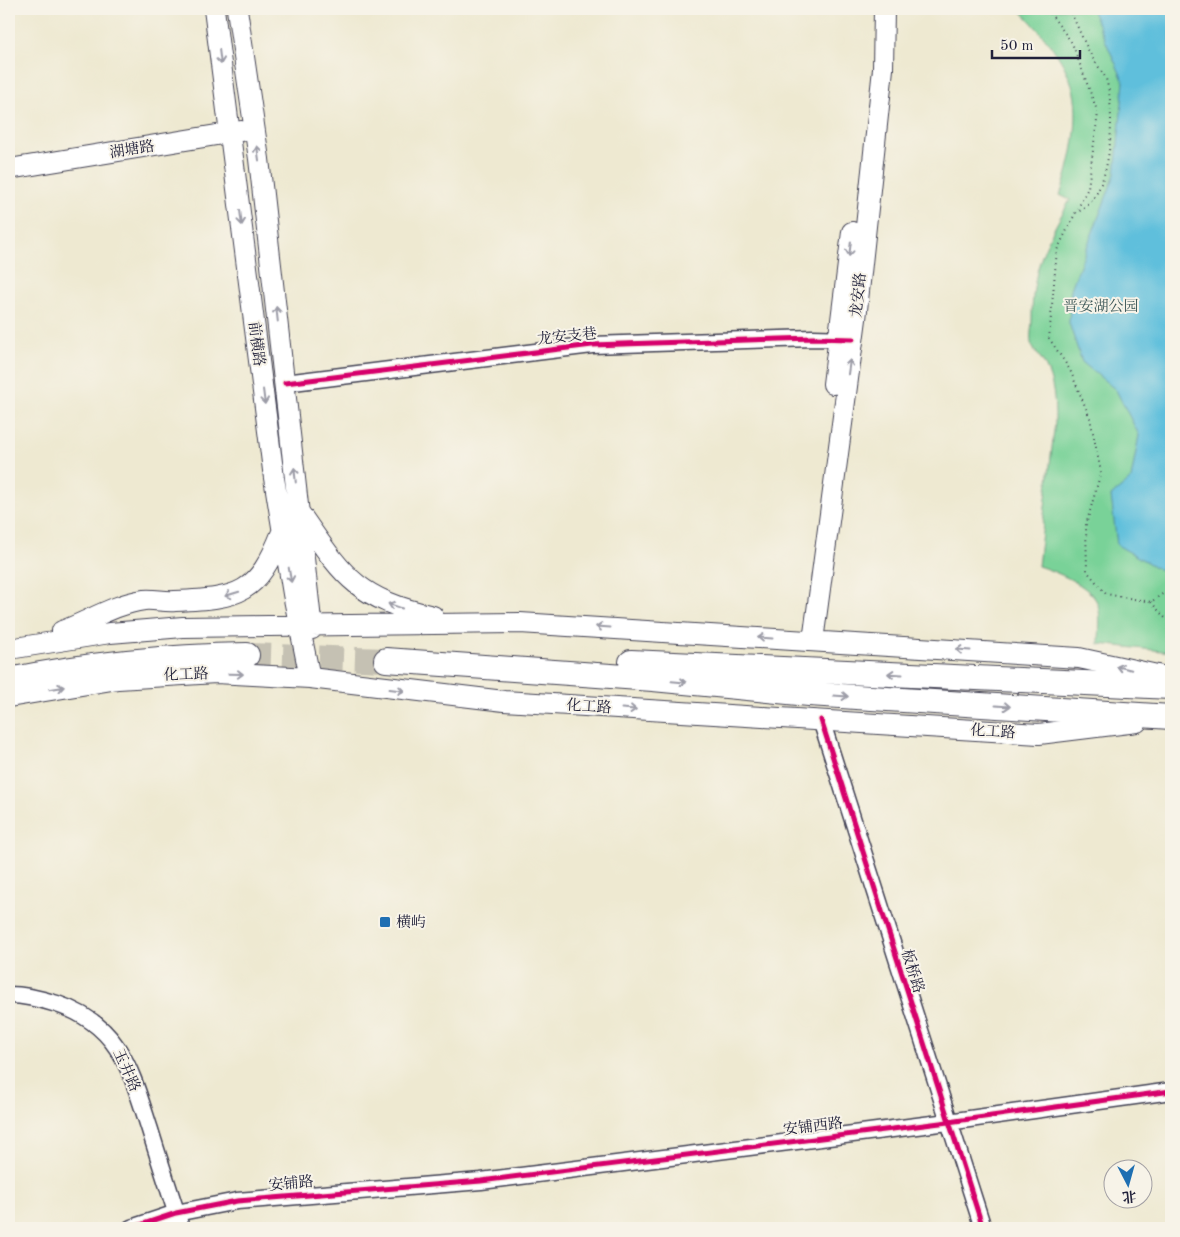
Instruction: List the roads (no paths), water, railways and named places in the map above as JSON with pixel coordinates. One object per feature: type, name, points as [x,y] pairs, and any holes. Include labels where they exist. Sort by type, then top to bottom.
[{"type":"highway","points":[[9,665],[138,644],[250,640]]},
{"type":"highway","name":"化工路","points":[[9,680],[250,640]]},
{"type":"highway","name":"化工路","points":[[1171,687],[654,663],[386,653],[809,694],[1171,717]]},
{"type":"main road","name":"前横路","points":[[214,9],[282,532],[316,679]]},
{"type":"main road","name":"前横路","points":[[238,9],[254,122],[298,511],[305,626]]},
{"type":"main road","name":"龙安路","points":[[846,339],[871,68],[873,9]]},
{"type":"main road","name":"龙安路","points":[[807,640],[883,69],[884,9]]},
{"type":"main road","name":"湖塘路","points":[[9,156],[254,122]]},
{"type":"main road","name":"湖塘路","points":[[9,169],[229,126]]},
{"type":"main road","points":[[298,511],[332,559],[363,591],[404,609],[459,622]]},
{"type":"main road","points":[[16,647],[83,624],[118,607],[146,600],[173,602],[222,598],[243,591],[257,579],[271,560],[282,532]]},
{"type":"main road","points":[[173,602],[250,640]]},
{"type":"main road","points":[[16,647],[147,629],[250,640],[305,626],[520,622],[1079,658],[1171,678]]},
{"type":"main road","name":"化工路","points":[[9,697],[118,679],[169,674],[260,674],[504,701],[1039,734],[1171,717]]},
{"type":"street","name":"龙安支巷","points":[[284,383],[592,345],[846,339]]},
{"type":"street","name":"板桥路","points":[[822,720],[983,1228]]},
{"type":"street","name":"玉井路","points":[[9,995],[37,998],[68,1008],[87,1017],[111,1038],[132,1074],[178,1220]]},
{"type":"street","name":"安铺西路","points":[[457,1183],[948,1122],[1171,1091]]},
{"type":"street","name":"安铺路","points":[[131,1228],[178,1220],[218,1203],[256,1198],[457,1183]]},
{"type":"water","points":[[1091,9],[1171,9],[1171,576],[1117,545],[1111,496],[1131,479],[1139,435],[1116,390],[1082,362],[1069,323],[1071,289],[1115,174],[1124,82]]},
{"type":"tunnel","points":[[247,655],[386,660]]},
{"type":"place","name":"横屿","points":[[385,922]]},
{"type":"park label","name":"晋安湖公园","points":[[1101,306]]}]
